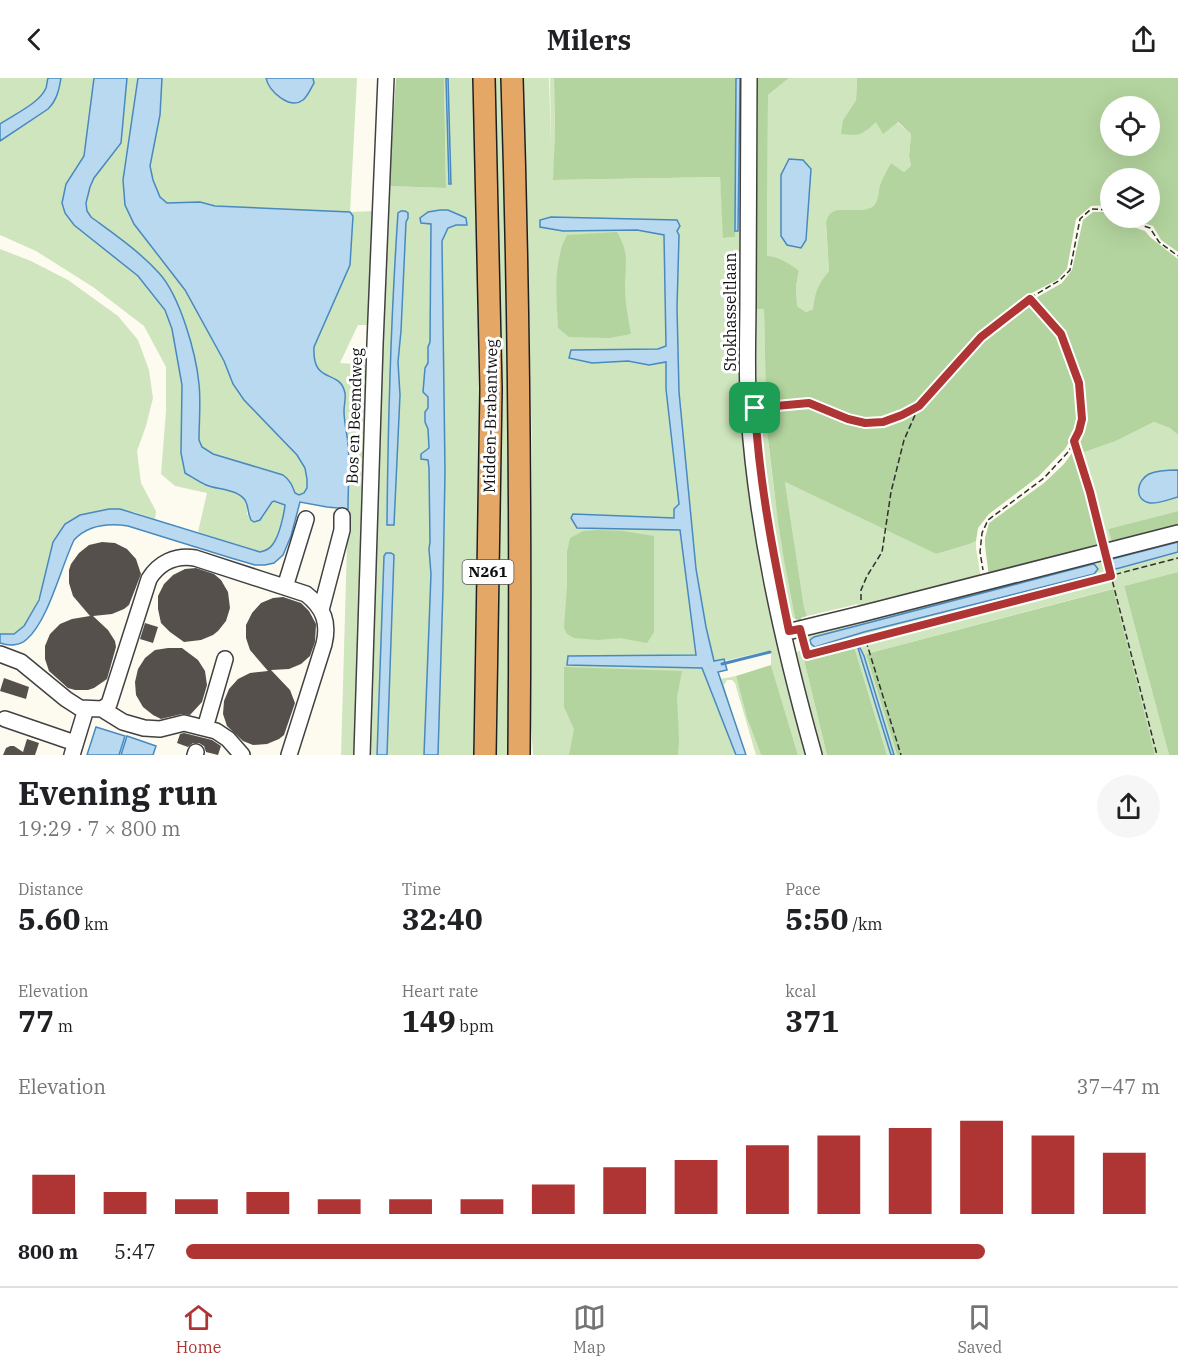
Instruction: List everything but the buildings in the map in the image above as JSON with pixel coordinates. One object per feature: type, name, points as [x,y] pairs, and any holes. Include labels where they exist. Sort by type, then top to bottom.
[{"type":"highway","name":"Midden-Brabantweg","points":[[484,78],[491,366],[485,755]]},
{"type":"highway","name":"Midden-Brabantweg","points":[[512,78],[520,474],[519,755]]},
{"type":"street","name":"Bos en Beemdweg","points":[[362,755],[386,78]]},
{"type":"street","name":"Stokhasseltlaan","points":[[749,78],[749,413],[763,526],[783,633],[814,755]]},
{"type":"street","points":[[321,610],[342,530],[342,516]]},
{"type":"street","points":[[285,586],[306,519]]},
{"type":"street","points":[[783,633],[1178,533]]},
{"type":"street","points":[[102,709],[109,704],[149,579],[161,565],[174,558],[189,557],[306,594],[321,610],[327,628],[325,639],[289,755]]},
{"type":"street","points":[[0,654],[21,662],[80,708],[102,709],[123,722],[144,728],[160,729],[184,723],[216,731],[242,755]]},
{"type":"street","points":[[205,728],[225,659]]},
{"type":"street","points":[[5,719],[74,749],[86,709]]},
{"type":"path","points":[[863,614],[861,590],[882,552],[891,492],[904,440],[919,406],[981,337],[1030,299],[1060,280],[1070,270],[1080,219],[1091,209],[1100,209]]},
{"type":"path","points":[[1150,228],[1159,242],[1178,256]]},
{"type":"path","points":[[985,583],[980,552],[982,533],[988,520],[1044,478],[1069,451],[1082,419],[1079,383],[1061,334],[1030,299]]},
{"type":"path","points":[[755,408],[809,403],[848,419],[865,423],[883,422],[919,406]]},
{"type":"path","points":[[1074,441],[1090,492],[1157,755]]},
{"type":"path","points":[[800,629],[807,655],[1178,558]]},
{"type":"path","points":[[865,640],[901,755]]},
{"type":"green space","points":[[0,78],[48,78],[46,88],[38,99],[0,124]]},
{"type":"green space","points":[[61,78],[94,78],[84,156],[66,184],[65,213],[74,225],[138,276],[165,310],[178,356],[182,385],[182,418],[227,490],[246,500],[247,514],[254,522],[264,516],[272,502],[285,505],[274,542],[265,551],[254,551],[198,532],[207,493],[175,486],[161,474],[166,411],[166,367],[144,326],[93,287],[36,251],[0,235],[0,141],[48,109],[57,95]]},
{"type":"green space","points":[[127,78],[138,78],[123,180],[152,248],[185,290],[224,361],[233,384],[244,400],[297,455],[305,468],[307,488],[304,493],[299,495],[295,493],[292,484],[283,475],[213,454],[202,447],[199,440],[200,398],[197,371],[191,341],[174,296],[167,283],[151,265],[91,217],[87,211],[86,203],[94,178],[121,143]]},
{"type":"green space","points":[[162,78],[266,78],[267,84],[314,83],[313,78],[357,78],[350,212],[215,206],[199,202],[167,203],[160,197],[150,166],[160,115]]},
{"type":"green space","points":[[396,78],[444,78],[446,188],[386,186],[391,154]]},
{"type":"green space","points":[[444,78],[446,78],[449,184],[451,184],[448,78],[473,78],[479,407],[473,755],[438,755],[445,471],[442,241],[448,228],[466,225],[440,210],[421,223],[431,224],[430,342],[424,383],[428,397],[425,422],[428,429],[429,449],[421,454],[428,460],[429,468],[431,574],[424,755],[387,755],[394,555],[387,553],[384,556],[377,755],[365,755],[386,186],[446,188]],"holes":[[[398,214],[406,222],[398,362],[400,395],[387,475]]]},
{"type":"green space","points":[[491,78],[506,78],[512,755],[497,755],[497,501]]},
{"type":"green space","points":[[524,78],[549,78],[551,145],[550,78],[554,78],[554,180],[720,177],[724,238],[735,237],[735,231],[738,231],[741,78],[739,356],[742,433],[746,474],[766,596],[805,755],[798,755],[771,665],[771,650],[724,661],[724,659],[714,661],[696,569],[679,392],[677,308],[679,235],[676,231],[677,220],[558,217],[540,220],[664,235],[666,346],[658,349],[569,358],[592,363],[628,361],[649,365],[666,361],[679,504],[674,509],[674,519],[573,514],[571,518],[577,528],[680,529],[696,655],[568,656],[567,665],[702,668],[736,755],[533,755],[531,724],[532,454]]},
{"type":"green space","points":[[554,78],[736,78],[735,237],[723,238],[720,177],[553,180]]},
{"type":"green space","points":[[758,78],[789,78],[768,95],[767,256],[784,261],[799,271],[796,286],[797,306],[806,312],[813,309],[818,288],[829,271],[826,222],[829,215],[838,210],[872,207],[891,163],[904,172],[911,166],[909,156],[911,134],[898,122],[883,134],[876,122],[860,134],[841,134],[843,120],[856,100],[857,78],[1178,78],[1178,252],[1161,240],[1154,228],[1160,228],[1160,168],[1100,168],[1100,206],[1091,206],[1076,219],[1067,269],[1057,280],[1026,296],[1059,335],[1076,383],[1078,418],[1065,449],[1039,476],[989,514],[978,528],[976,541],[936,554],[785,482],[807,616],[801,618],[801,621],[795,619],[784,560],[766,409],[792,406],[793,403],[766,405],[764,309],[756,309]]},
{"type":"green space","points":[[789,78],[857,78],[856,100],[843,120],[897,122],[911,134],[909,156],[911,166],[904,172],[891,163],[880,185],[877,200],[872,207],[838,210],[829,215],[826,222],[829,271],[818,288],[813,309],[806,312],[797,306],[796,286],[799,271],[767,257],[768,95]]},
{"type":"green space","points":[[375,211],[368,341],[368,325],[358,325],[340,363],[367,365],[359,755],[341,755],[348,509],[348,446],[344,411],[346,394],[335,379],[317,368],[313,360],[314,347],[350,265],[353,216],[350,212]]},
{"type":"green space","points":[[1093,212],[1100,212],[1100,228],[1136,228],[1145,231],[1178,259],[1178,435],[1170,428],[1154,422],[1116,441],[1079,454],[1102,548],[989,577],[985,538],[989,523],[1044,483],[1064,464],[1072,453],[1085,419],[1082,377],[1063,332],[1034,299],[1062,283],[1072,270],[1083,220]]},
{"type":"green space","points":[[617,232],[624,247],[626,259],[625,287],[631,334],[609,338],[569,337],[558,328],[556,291],[560,251],[567,235]]},
{"type":"green space","points":[[0,249],[31,261],[68,280],[118,316],[138,340],[149,370],[153,398],[137,451],[141,483],[156,511],[155,519],[134,512],[109,509],[53,542],[41,590],[32,614],[19,631],[7,635],[0,634]]},
{"type":"green space","points":[[756,309],[764,309],[766,405],[757,406]]},
{"type":"green space","points":[[766,409],[775,499],[795,619],[787,613],[773,537],[757,410]]},
{"type":"green space","points":[[1154,422],[1170,428],[1178,435],[1178,470],[1149,474],[1140,485],[1139,494],[1141,498],[1150,503],[1178,497],[1178,511],[1108,529],[1113,546],[1178,530],[860,612],[858,604],[807,616],[785,482],[936,554],[976,541],[981,579],[1102,548],[1079,454],[1116,441]]},
{"type":"green space","points":[[1178,511],[1178,529],[1113,546],[1108,529]]},
{"type":"green space","points":[[598,530],[654,536],[654,632],[647,643],[620,638],[598,640],[574,638],[567,634],[564,628],[567,552],[570,538],[583,531]]},
{"type":"green space","points":[[1178,535],[1178,542],[1110,561],[1112,568],[1116,569],[1178,552],[1178,572],[1124,586],[1169,755],[1155,755],[1112,589],[866,654],[897,755],[894,755],[858,648],[891,755],[887,755],[854,646],[804,660],[827,755],[822,755],[796,653],[800,650],[807,634]],"holes":[[[1095,565],[1094,574],[864,632],[815,647],[811,639]]]},
{"type":"green space","points":[[1178,572],[1178,755],[1169,755],[1124,586]]},
{"type":"green space","points":[[1113,589],[1155,755],[897,755],[866,654]]},
{"type":"green space","points":[[854,646],[887,755],[827,755],[804,660]]},
{"type":"green space","points":[[771,665],[798,755],[761,755],[747,718],[736,676]]},
{"type":"green space","points":[[564,667],[682,671],[677,697],[678,755],[569,755],[574,729],[564,707]]},
{"type":"green space","points":[[736,676],[747,718],[761,755],[756,755],[735,683],[727,680],[724,685],[745,755],[720,679]]},
{"type":"water","points":[[48,78],[61,78],[57,95],[51,106],[0,141],[0,124],[38,99],[46,88]]},
{"type":"water","points":[[94,78],[127,78],[121,143],[94,178],[86,203],[87,211],[91,217],[151,265],[167,283],[174,296],[191,341],[197,371],[200,398],[199,440],[202,447],[213,454],[283,475],[295,493],[299,495],[307,488],[305,468],[297,455],[244,400],[233,384],[224,361],[185,290],[134,224],[125,205],[123,180],[138,78],[162,78],[160,115],[150,166],[160,197],[167,203],[200,202],[215,206],[350,212],[353,216],[350,265],[314,347],[317,367],[338,381],[345,393],[344,415],[349,460],[348,509],[300,502],[291,536],[283,555],[274,563],[265,565],[255,565],[128,526],[106,525],[92,528],[74,540],[48,607],[35,631],[21,643],[7,645],[0,643],[0,634],[14,634],[24,626],[39,600],[53,542],[65,524],[80,515],[120,509],[260,552],[272,546],[281,525],[285,505],[272,502],[260,520],[254,522],[251,520],[246,502],[239,495],[206,485],[185,473],[181,453],[182,385],[172,329],[165,310],[138,276],[74,225],[65,213],[62,203],[66,184],[84,156]]},
{"type":"water","points":[[266,78],[313,78],[314,83],[303,100],[292,103],[280,98]]},
{"type":"water","points":[[446,78],[448,78],[451,184],[449,184]]},
{"type":"water","points":[[736,78],[740,78],[738,231],[735,231]]},
{"type":"water","points":[[789,159],[803,160],[811,169],[806,240],[801,248],[787,245],[781,236],[781,175]]},
{"type":"water","points":[[448,210],[466,218],[467,225],[448,228],[442,241],[445,471],[438,755],[424,755],[431,574],[429,468],[428,460],[421,459],[421,454],[429,448],[428,429],[425,422],[428,397],[423,392],[430,342],[431,224],[421,223],[420,218],[428,212]]},
{"type":"water","points":[[401,211],[408,213],[408,218],[398,362],[400,395],[394,525],[387,525],[392,329],[398,213]]},
{"type":"water","points":[[551,217],[677,220],[680,226],[677,231],[679,235],[677,308],[679,392],[696,569],[714,661],[724,659],[727,670],[718,672],[746,755],[736,755],[702,668],[567,665],[568,656],[696,655],[680,530],[577,528],[571,518],[573,514],[674,518],[674,509],[679,504],[666,389],[666,362],[649,365],[628,361],[592,363],[569,358],[571,350],[658,349],[666,346],[664,235],[637,230],[563,231],[540,227],[540,220]]},
{"type":"water","points":[[1178,470],[1178,497],[1153,503],[1141,498],[1139,490],[1145,477],[1156,472]]},
{"type":"water","points":[[1178,542],[1178,552],[1116,569],[1111,566],[1112,559]]},
{"type":"water","points":[[386,553],[394,555],[387,755],[377,755],[384,556]]},
{"type":"water","points":[[1093,564],[1098,569],[1094,574],[864,632],[815,647],[811,644],[810,640],[814,637]]},
{"type":"water","points":[[858,648],[864,656],[894,755],[891,755]]},
{"type":"water","points":[[96,727],[125,736],[119,755],[87,755]]},
{"type":"water","points":[[127,736],[156,746],[153,755],[121,755]]},
{"type":"waterway","points":[[722,664],[770,652]]},
{"type":"route","points":[[1030,299],[1061,334],[1079,383],[1082,419],[1074,441],[1090,492],[1111,576],[807,655],[800,629],[789,631],[768,520],[755,408],[809,403],[825,411],[865,423],[883,422],[902,415],[919,406],[981,337],[1030,299]]}]
